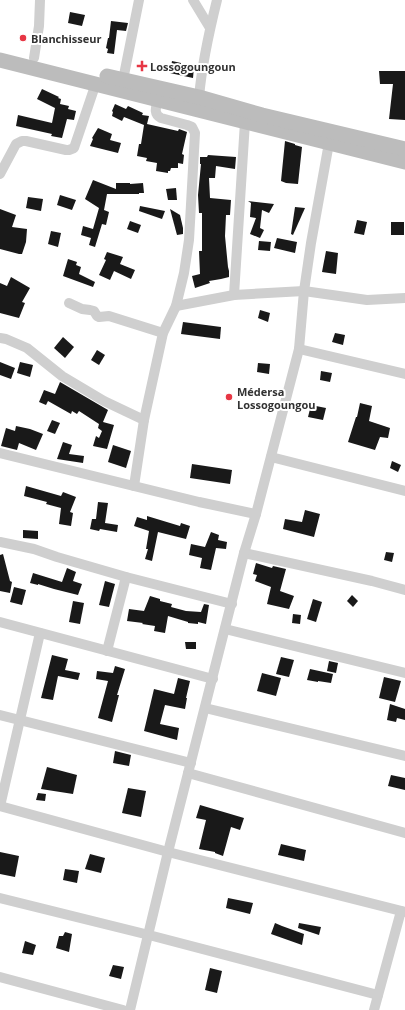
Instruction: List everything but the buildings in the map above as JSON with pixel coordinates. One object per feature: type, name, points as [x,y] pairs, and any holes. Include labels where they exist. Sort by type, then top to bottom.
[{"type":"main road","points":[[0,50],[34,58],[121,84],[158,100],[249,117],[331,137],[405,149]]},
{"type":"main road","points":[[0,60],[96,83],[121,84],[199,97],[249,117]]},
{"type":"main road","points":[[331,137],[405,162]]},
{"type":"street","points":[[34,58],[39,26],[40,0]]},
{"type":"street","points":[[121,84],[139,0]]},
{"type":"street","points":[[193,0],[210,28]]},
{"type":"street","points":[[199,97],[202,71],[217,0]]},
{"type":"street","points":[[0,174],[16,144],[22,140],[72,150],[74,148],[96,83]]},
{"type":"street","points":[[134,486],[144,420],[163,333],[176,306],[184,273],[189,240],[195,133],[192,127],[158,116],[155,111],[158,100]]},
{"type":"street","points":[[234,295],[249,117]]},
{"type":"street","points":[[130,1010],[168,852],[244,552],[256,514],[299,348],[304,291],[311,243],[331,137]]},
{"type":"street","points":[[176,306],[234,295],[304,291],[367,300],[405,298]]},
{"type":"street","points":[[69,303],[82,309],[94,311],[97,316],[100,317],[109,316],[163,333]]},
{"type":"street","points":[[0,338],[27,348],[62,376],[104,401],[144,420]]},
{"type":"street","points":[[299,348],[405,374]]},
{"type":"street","points":[[0,453],[199,502],[256,514]]},
{"type":"street","points":[[271,457],[405,491]]},
{"type":"street","points":[[0,542],[34,549],[126,577],[232,604]]},
{"type":"street","points":[[244,552],[405,590]]},
{"type":"street","points":[[107,651],[126,577]]},
{"type":"street","points":[[0,622],[213,679]]},
{"type":"street","points":[[225,629],[405,673]]},
{"type":"street","points":[[40,633],[0,806],[168,852],[403,911],[374,1010]]},
{"type":"street","points":[[205,708],[405,756]]},
{"type":"street","points":[[0,715],[190,768],[405,833]]},
{"type":"street","points":[[0,898],[149,934],[378,995]]},
{"type":"street","points":[[0,977],[123,1010]]},
{"type":"place","name":"Blanchisseur","points":[[23,38]]},
{"type":"place","name":"Lossogoungoun","points":[[142,66]]},
{"type":"place","name":"Médersa Lossogoungou","points":[[229,397]]}]
